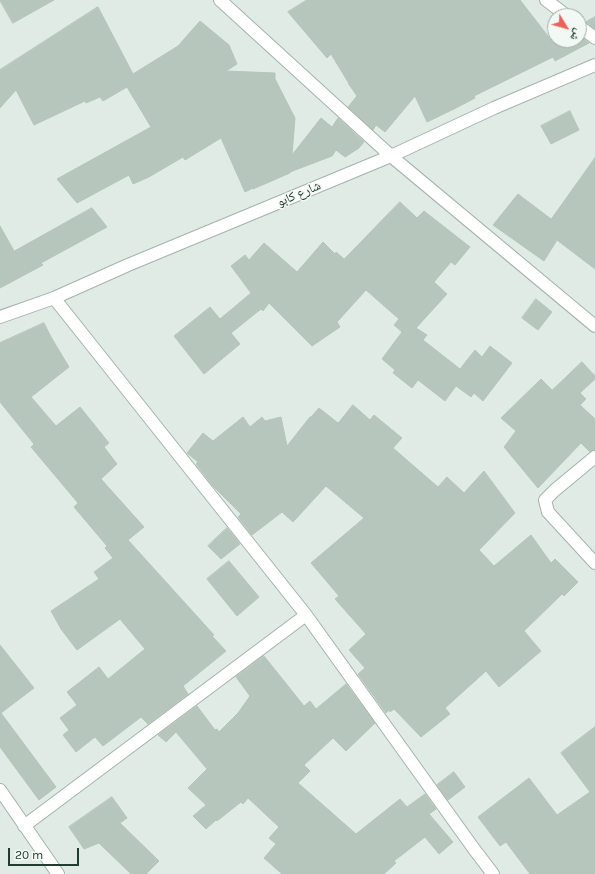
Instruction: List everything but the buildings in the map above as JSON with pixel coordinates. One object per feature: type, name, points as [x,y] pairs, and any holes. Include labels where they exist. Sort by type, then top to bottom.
[{"type":"street","points":[[220,0],[391,156],[595,326]]},
{"type":"street","points":[[546,0],[556,8]]},
{"type":"street","name":"شارع كابو","points":[[0,317],[54,298],[128,265],[391,156],[494,108],[595,65]]},
{"type":"street","points":[[54,298],[306,615],[493,874]]},
{"type":"street","points":[[595,457],[545,500],[548,512],[595,563]]},
{"type":"street","points":[[24,826],[306,615]]},
{"type":"street","points":[[0,790],[58,874]]}]
